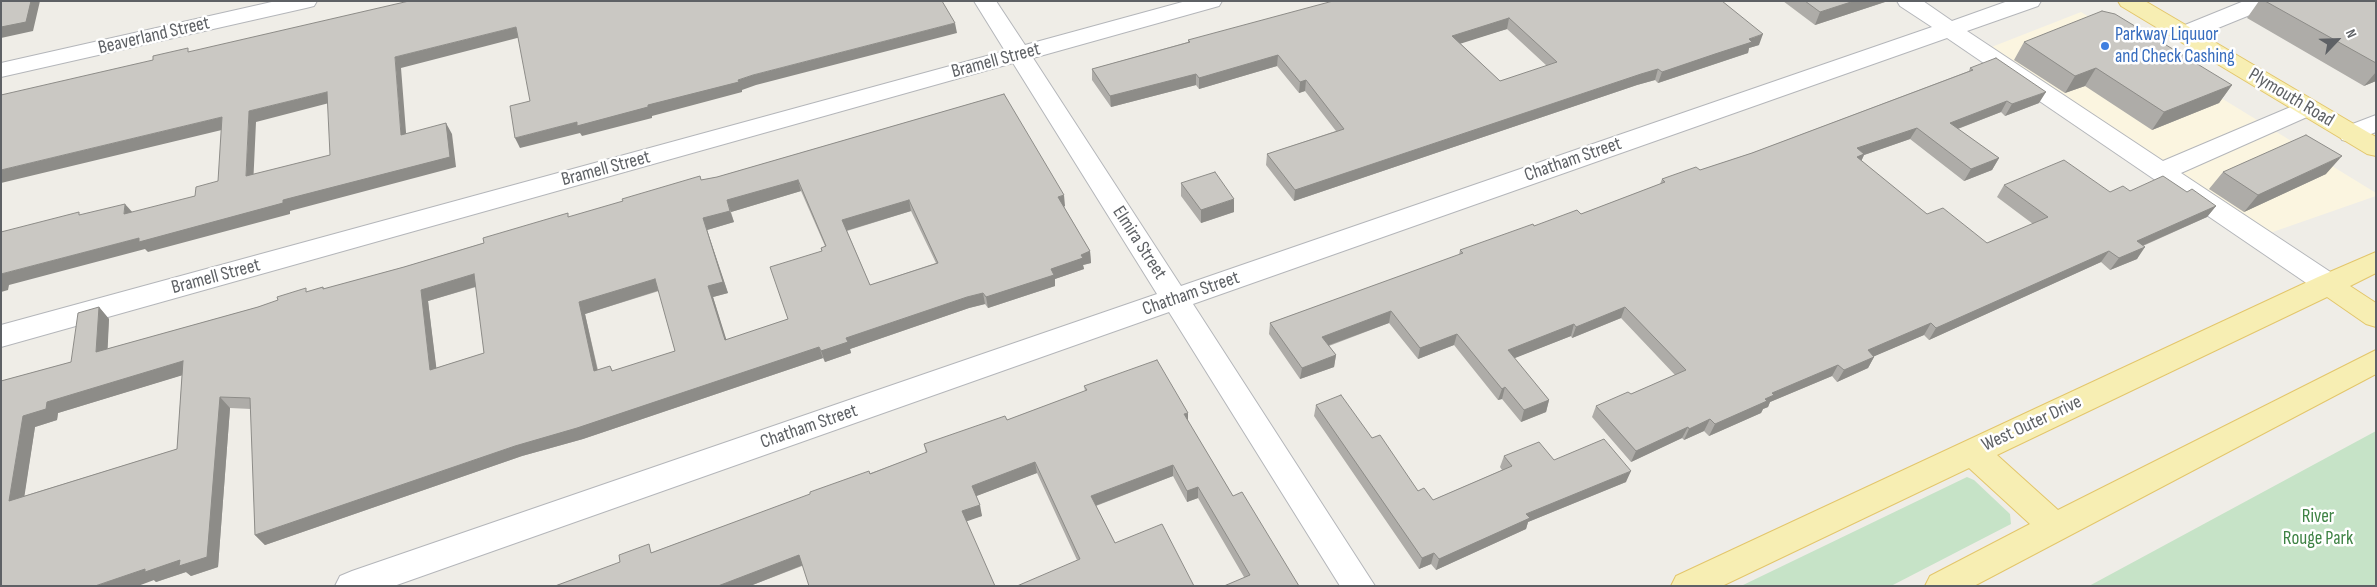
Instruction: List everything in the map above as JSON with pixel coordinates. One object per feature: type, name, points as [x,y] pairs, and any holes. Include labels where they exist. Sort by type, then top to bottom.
[{"type":"main road","name":"Plymouth Road","points":[[2129,1],[2376,148]]},
{"type":"main road","name":"West Outer Drive","points":[[1688,586],[2376,262]]},
{"type":"main road","points":[[2328,284],[2376,317]]},
{"type":"main road","points":[[1942,586],[2376,361]]},
{"type":"main road","points":[[1973,452],[2055,527]]},
{"type":"street","name":"Beaverland Street","points":[[1,70],[306,1]]},
{"type":"street","name":"Elmira Street","points":[[985,1],[1358,586]]},
{"type":"street","name":"Bramell Street","points":[[1,336],[1211,1]]},
{"type":"street","points":[[1908,1],[2328,284]]},
{"type":"street","name":"Chatham Street","points":[[352,586],[2030,1]]},
{"type":"street","points":[[2183,34],[2264,1]]},
{"type":"street","points":[[2172,167],[2308,108]]},
{"type":"street","points":[[2352,134],[2376,122]]},
{"type":"shaded area","points":[[2081,12],[2376,193],[2376,196],[2267,234],[1989,48]]},
{"type":"green space","name":"River Rouge Park","points":[[2376,431],[2376,586],[2089,586]]},
{"type":"green space","points":[[1967,477],[1974,480],[2010,514],[2011,524],[1891,586],[1741,586]]},
{"type":"building","points":[[1,1],[31,1],[26,22],[1,27]]},
{"type":"building","points":[[409,1],[942,1],[955,23],[753,75],[738,80],[739,82],[648,105],[648,107],[577,126],[577,122],[515,138],[510,106],[530,101],[516,27],[395,57],[401,135],[446,123],[450,157],[283,200],[283,203],[139,242],[139,238],[1,274],[1,232],[79,212],[79,215],[125,204],[124,214],[195,196],[196,187],[218,181],[222,117],[1,170],[1,95],[153,60],[153,56],[188,48],[188,52]],"holes":[[[327,92],[330,155],[246,176],[249,111]]]},
{"type":"building","points":[[1333,1],[1722,1],[1763,34],[1749,39],[1752,42],[1662,72],[1658,69],[1641,74],[1295,190],[1267,154],[1344,129],[1306,80],[1300,82],[1278,55],[1199,78],[1196,74],[1110,96],[1092,69],[1190,42],[1188,40]],"holes":[[[1509,18],[1557,62],[1500,81],[1452,36]]]},
{"type":"building","points":[[1805,1],[1854,1],[1820,12]]},
{"type":"building","points":[[2265,1],[2376,1],[2376,63]]},
{"type":"building","points":[[2102,11],[2115,14],[2232,85],[2164,112],[2096,68],[2075,76],[2024,42]]},
{"type":"building","points":[[1996,58],[2046,92],[2012,104],[2007,101],[1950,123],[1999,158],[1971,169],[1917,128],[1857,148],[1864,154],[1857,157],[1927,214],[1943,208],[1987,243],[2048,217],[2004,185],[2064,160],[2110,192],[2123,186],[2130,191],[2163,176],[2187,192],[2192,189],[2216,206],[2137,241],[2145,247],[2119,258],[2109,251],[1936,328],[1931,323],[1868,350],[1874,357],[1844,370],[1838,365],[1772,393],[1774,395],[1765,399],[1767,401],[1715,424],[1710,419],[1636,451],[1596,406],[1628,392],[1631,394],[1686,370],[1625,307],[1576,327],[1574,324],[1508,350],[1549,400],[1524,410],[1505,387],[1502,389],[1457,334],[1420,348],[1391,311],[1322,337],[1336,355],[1302,368],[1270,323],[1463,253],[1460,250],[1533,224],[1534,226],[1577,210],[1581,214],[1665,182],[1662,179],[1696,167],[1700,170],[1752,153],[1973,70],[1970,68]]},
{"type":"building","points":[[1004,94],[1064,195],[1058,197],[1090,251],[1081,255],[1083,258],[1051,269],[1054,275],[986,297],[983,293],[967,297],[846,338],[848,342],[821,351],[819,347],[577,428],[515,446],[255,535],[250,398],[220,397],[207,557],[179,566],[180,560],[145,572],[145,569],[95,586],[1,586],[1,381],[71,362],[78,313],[99,307],[96,352],[258,307],[278,300],[277,297],[306,288],[306,292],[323,287],[323,289],[404,267],[484,243],[483,238],[568,213],[568,217],[700,176],[701,180]],"holes":[[[798,180],[826,246],[821,248],[822,251],[770,267],[788,319],[725,340],[708,286],[723,282],[703,218],[730,211],[727,200]],[[909,200],[938,263],[870,285],[842,220]],[[474,274],[484,353],[430,370],[421,290]],[[655,279],[675,351],[612,371],[610,366],[594,371],[579,302]],[[183,361],[177,449],[9,501],[23,416],[46,409],[47,402]]]},
{"type":"building","points":[[2306,135],[2342,156],[2258,195],[2223,172]]},
{"type":"building","points":[[1215,172],[1234,199],[1201,210],[1181,183]]},
{"type":"building","points":[[1157,360],[1188,413],[1184,414],[1233,496],[1242,492],[1299,586],[1224,586],[1250,575],[1198,487],[1187,491],[1173,465],[1091,496],[1115,543],[1162,524],[1194,586],[1017,586],[1080,559],[1035,462],[972,486],[980,505],[962,511],[995,586],[809,586],[799,555],[718,586],[555,586],[620,562],[619,555],[649,544],[651,553],[810,494],[810,492],[869,471],[870,474],[927,452],[924,444],[1005,416],[1007,420],[1087,390],[1084,386]]},
{"type":"building","points":[[1341,395],[1372,438],[1380,435],[1418,491],[1424,488],[1433,500],[1512,466],[1504,456],[1539,442],[1554,460],[1604,439],[1631,471],[1526,514],[1530,518],[1439,559],[1434,553],[1422,558],[1316,405]]},
{"type":"place","name":"Parkway Liquuor and Check Cashing","points":[[2105,46]]}]
